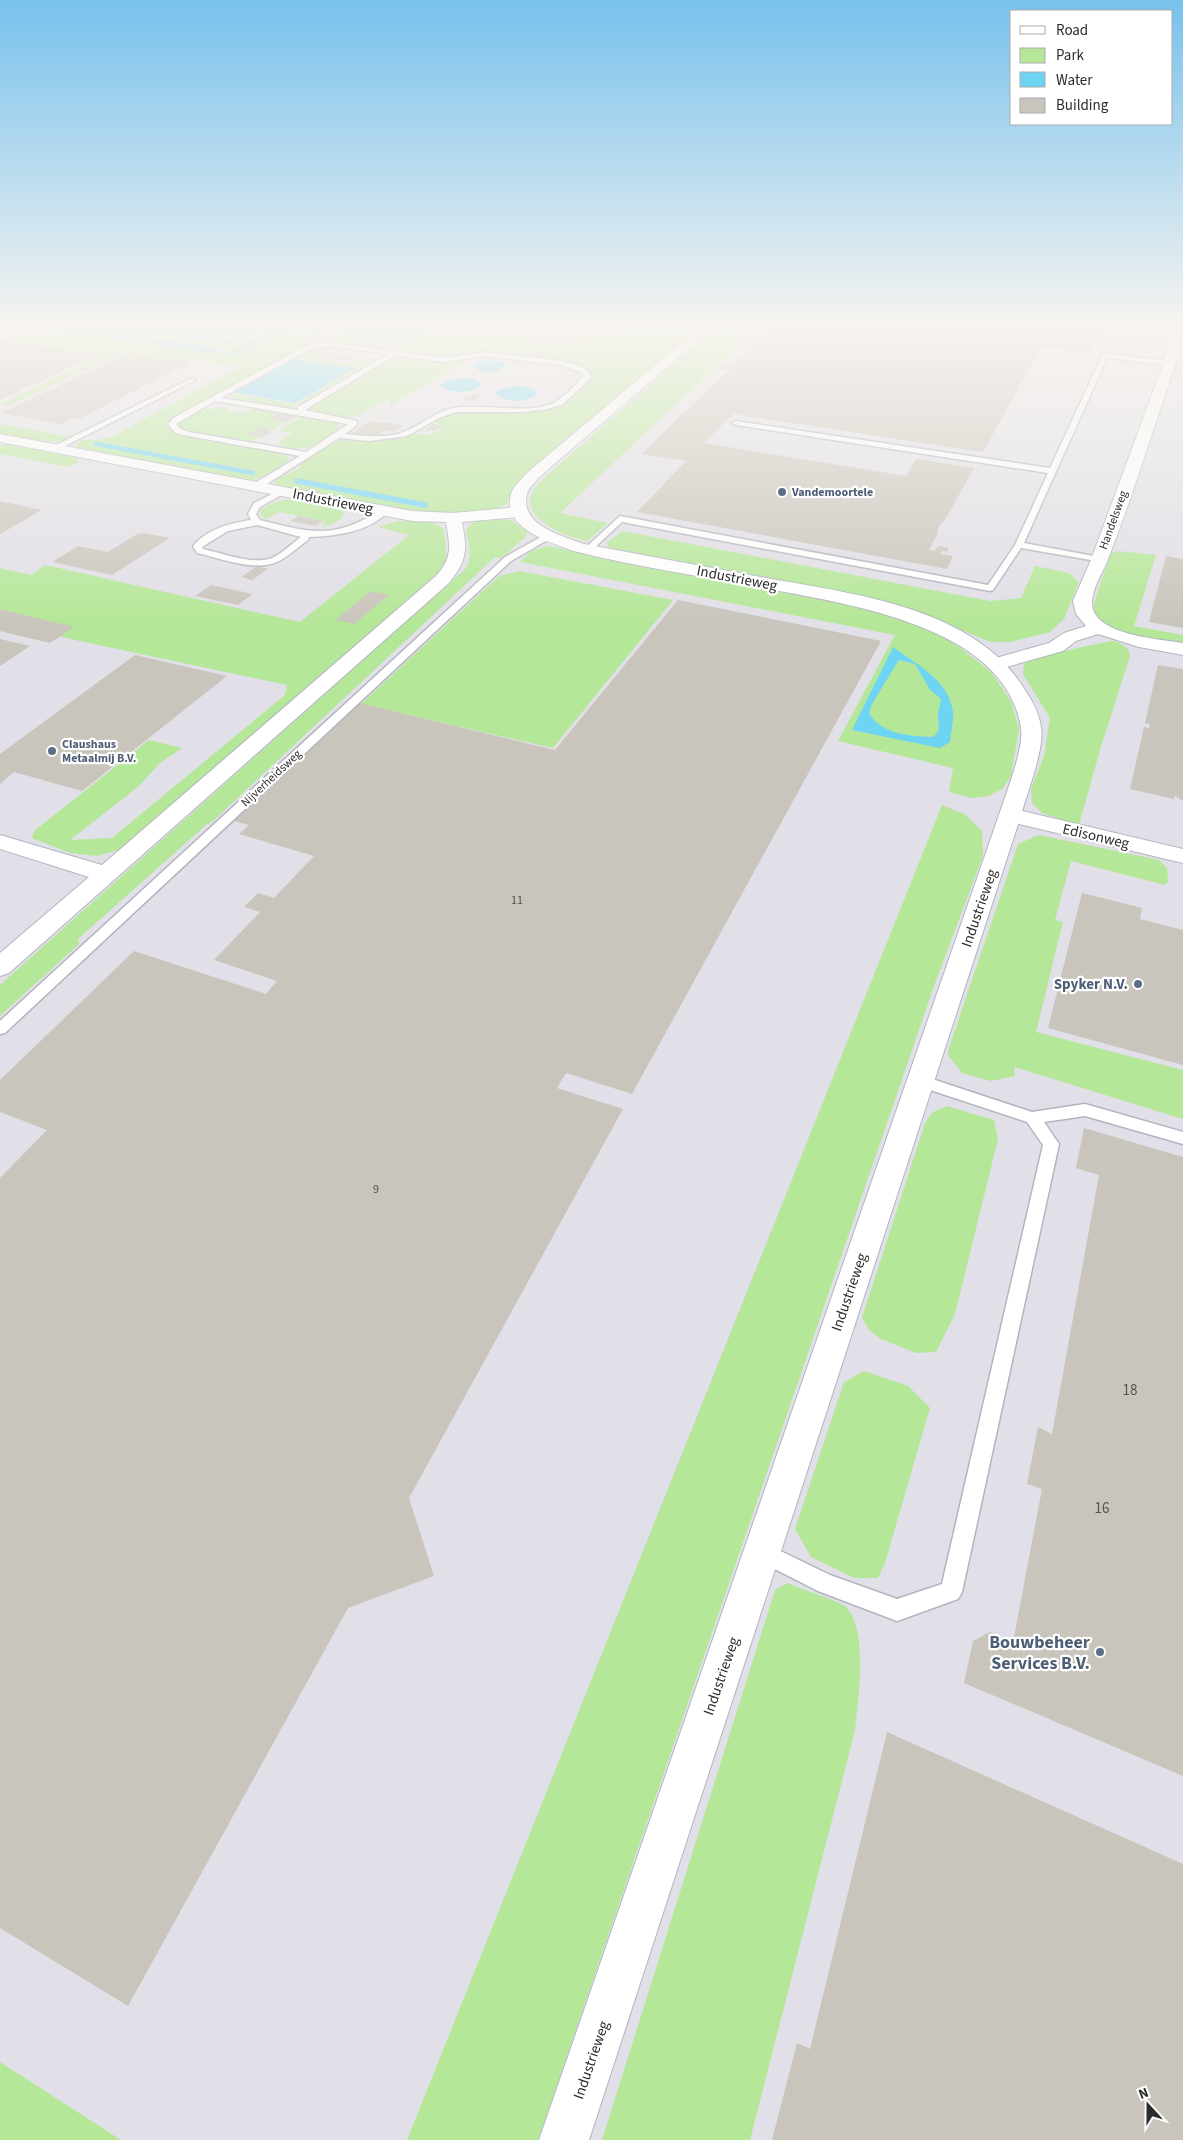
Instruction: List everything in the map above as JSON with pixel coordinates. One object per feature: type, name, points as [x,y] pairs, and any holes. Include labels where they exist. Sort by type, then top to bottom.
[{"type":"street","points":[[519,512],[519,492],[533,475],[592,425]]},
{"type":"street","name":"Handelsweg","points":[[1147,425],[1099,560],[1082,601],[1083,614],[1098,628],[1117,636],[1183,649]]},
{"type":"street","name":"Industrieweg","points":[[0,438],[412,516],[453,518],[519,512],[529,524],[548,536],[588,550],[863,602],[904,613],[962,638],[988,657],[1017,689],[1030,716],[1032,742],[1010,816],[564,2140]]},
{"type":"street","points":[[0,967],[443,579],[453,568],[459,557],[453,518]]},
{"type":"street","points":[[988,657],[1056,647],[1070,637],[1098,628]]},
{"type":"street","name":"Edisonweg","points":[[1010,816],[1183,856]]},
{"type":"street","points":[[0,842],[105,874]]},
{"type":"lane","points":[[54,448],[101,425]]},
{"type":"lane","points":[[172,425],[174,428],[188,434],[309,455]]},
{"type":"lane","points":[[256,486],[309,455],[352,425]]},
{"type":"lane","points":[[338,436],[370,439],[407,434],[422,425]]},
{"type":"lane","points":[[748,425],[1053,471]]},
{"type":"lane","points":[[588,550],[620,519],[990,588],[1019,545],[1074,425]]},
{"type":"lane","points":[[257,522],[252,514],[257,505],[282,491]]},
{"type":"lane","points":[[305,534],[305,538],[271,562],[257,562],[200,551],[197,546],[225,528],[237,524],[257,522],[305,534],[346,532],[364,526],[385,511]]},
{"type":"lane","name":"Nijverheidsweg","points":[[0,1030],[508,559],[548,536]]},
{"type":"lane","points":[[1019,545],[1099,560]]},
{"type":"lane","points":[[920,1081],[1032,1118],[1085,1110],[1183,1138]]},
{"type":"lane","points":[[762,1552],[825,1584],[897,1610],[951,1592],[1051,1144],[1032,1118]]},
{"type":"shaded area","points":[[0,425],[1183,425],[1183,2140],[0,2140]]},
{"type":"green space","points":[[0,425],[5,425],[71,437],[54,442],[45,442],[0,433]]},
{"type":"green space","points":[[134,425],[167,425],[166,427],[176,433],[273,451],[289,457],[288,461],[260,478],[250,481],[77,448],[76,445],[83,440],[112,437]]},
{"type":"green space","points":[[178,425],[281,425],[250,442],[182,430]]},
{"type":"green space","points":[[288,425],[338,425],[338,430],[324,440],[305,448],[280,446],[278,443],[292,433],[279,430]]},
{"type":"green space","points":[[441,425],[584,425],[522,476],[512,490],[507,504],[486,511],[452,514],[419,512],[276,486],[274,483],[277,479],[300,468],[300,463],[338,441],[400,439],[414,434],[430,435],[445,426]]},
{"type":"green space","points":[[605,425],[654,425],[560,513],[608,523],[587,541],[560,533],[551,528],[531,508],[530,500],[532,493],[545,477]]},
{"type":"green space","points":[[5,444],[78,458],[78,462],[69,467],[0,454],[0,445]]},
{"type":"green space","points":[[294,499],[340,507],[344,515],[334,523],[322,526],[325,521],[279,512],[267,519],[262,517],[260,511],[268,505]]},
{"type":"green space","points":[[492,517],[513,521],[528,532],[502,558],[495,557],[213,821],[206,825],[78,939],[79,944],[0,1016],[0,985],[462,572],[467,566],[470,557],[466,535],[467,529],[478,521]]},
{"type":"green space","points":[[398,521],[432,522],[444,529],[447,560],[439,572],[119,850],[96,856],[70,853],[32,838],[34,831],[149,740],[182,748],[160,763],[138,787],[70,840],[112,838],[285,695],[287,685],[75,640],[0,622],[0,568],[31,575],[45,565],[300,622],[409,535],[378,527]]},
{"type":"green space","points":[[623,531],[990,601],[1021,598],[1035,566],[1069,573],[1079,582],[1064,619],[1050,632],[1010,642],[991,642],[908,608],[882,601],[644,556],[608,547],[607,542]]},
{"type":"green space","points":[[548,546],[846,603],[887,613],[922,626],[954,643],[991,672],[1011,701],[1019,729],[1011,776],[1002,789],[989,796],[971,798],[949,792],[953,768],[838,741],[895,635],[520,562],[531,551]]},
{"type":"green space","points":[[1118,551],[1156,555],[1134,626],[1183,635],[1183,644],[1132,634],[1106,624],[1097,617],[1094,604],[1098,590],[1111,553]]},
{"type":"green space","points":[[519,571],[673,600],[553,748],[361,704],[499,576]]},
{"type":"green space","points":[[1111,641],[1118,642],[1128,649],[1130,656],[1100,750],[1079,825],[1042,813],[1032,803],[1031,789],[1044,756],[1050,718],[1023,674],[1024,664],[1035,657]]},
{"type":"green space","points":[[942,805],[966,815],[982,831],[983,856],[934,986],[538,2140],[407,2140]]},
{"type":"green space","points":[[1039,835],[1159,860],[1167,868],[1168,881],[1165,885],[1071,861],[1055,920],[1063,922],[1036,1032],[1183,1070],[1183,1119],[1014,1067],[1015,1076],[991,1081],[962,1073],[948,1055],[1018,844]]},
{"type":"green space","points":[[947,1106],[994,1120],[998,1139],[955,1314],[936,1352],[916,1353],[881,1339],[869,1330],[862,1318],[925,1123],[933,1112]]},
{"type":"green space","points":[[864,1371],[908,1386],[930,1408],[885,1563],[878,1578],[854,1578],[811,1557],[795,1529],[844,1382]]},
{"type":"green space","points":[[788,1583],[845,1606],[852,1616],[857,1630],[860,1647],[859,1683],[855,1730],[750,2140],[602,2140],[775,1590]]},
{"type":"green space","points":[[0,2062],[121,2140],[0,2140]]},
{"type":"water","points":[[893,647],[936,679],[949,697],[953,711],[950,742],[940,748],[852,730]],"holes":[[[899,660],[915,664],[930,690],[941,699],[938,714],[939,730],[933,737],[897,733],[881,726],[869,713],[872,704]]]},
{"type":"building","points":[[364,425],[404,425],[394,432],[385,430],[374,438],[351,434]]},
{"type":"building","points":[[432,425],[443,425],[435,431],[424,430]]},
{"type":"building","points":[[671,425],[722,425],[704,443],[906,476],[916,459],[974,468],[937,531],[939,531],[929,550],[935,551],[938,546],[949,548],[947,552],[942,551],[940,554],[953,556],[947,569],[637,512],[686,461],[641,454]]},
{"type":"building","points":[[804,425],[998,425],[983,452]]},
{"type":"building","points":[[260,427],[271,429],[267,431],[272,432],[263,437],[247,434]]},
{"type":"building","points":[[0,501],[42,510],[0,534]]},
{"type":"building","points":[[299,516],[324,521],[316,526],[290,521]]},
{"type":"building","points":[[144,533],[170,538],[112,575],[52,562],[78,546],[108,552],[137,534]]},
{"type":"building","points":[[1166,556],[1183,559],[1183,628],[1149,622]]},
{"type":"building","points":[[257,566],[268,569],[252,580],[241,577]]},
{"type":"building","points":[[211,585],[253,594],[238,605],[195,596]]},
{"type":"building","points":[[371,591],[389,595],[354,624],[335,620]]},
{"type":"building","points":[[678,600],[881,641],[632,1094],[566,1073],[557,1088],[623,1109],[409,1498],[434,1576],[348,1608],[128,2006],[0,1928],[0,1178],[47,1130],[0,1112],[0,1080],[134,951],[266,994],[277,981],[214,960],[260,912],[244,907],[258,893],[274,898],[314,856],[239,834],[249,825],[234,821],[360,703],[555,750]]},
{"type":"building","points":[[0,609],[74,627],[50,643],[0,631]]},
{"type":"building","points":[[0,639],[30,646],[0,666]]},
{"type":"building","points":[[135,655],[227,676],[82,791],[14,772],[0,784],[0,754]]},
{"type":"building","points":[[1158,665],[1183,669],[1183,801],[1175,796],[1174,799],[1130,789],[1144,727],[1149,728],[1150,724],[1145,723]]},
{"type":"building","points":[[1082,893],[1142,908],[1140,919],[1183,930],[1183,1065],[1048,1028]]},
{"type":"building","points":[[1084,1128],[1183,1157],[1183,1776],[964,1683],[973,1641],[990,1632],[1013,1642],[1042,1489],[1027,1484],[1038,1427],[1052,1434],[1099,1175],[1076,1168]]},
{"type":"building","points":[[887,1732],[1183,1864],[1183,2140],[772,2140],[797,2043],[810,2049]]},
{"type":"waterway","points":[[96,444],[253,473]]},
{"type":"waterway","points":[[297,481],[425,505]]},
{"type":"place","name":"Vandemoortele","points":[[782,492]]},
{"type":"place","name":"Claushaus Metaalmij B.V.","points":[[52,751]]},
{"type":"place","name":"Spyker N.V.","points":[[1138,984]]},
{"type":"place","name":"Bouwbeheer Services B.V.","points":[[1100,1652]]}]
